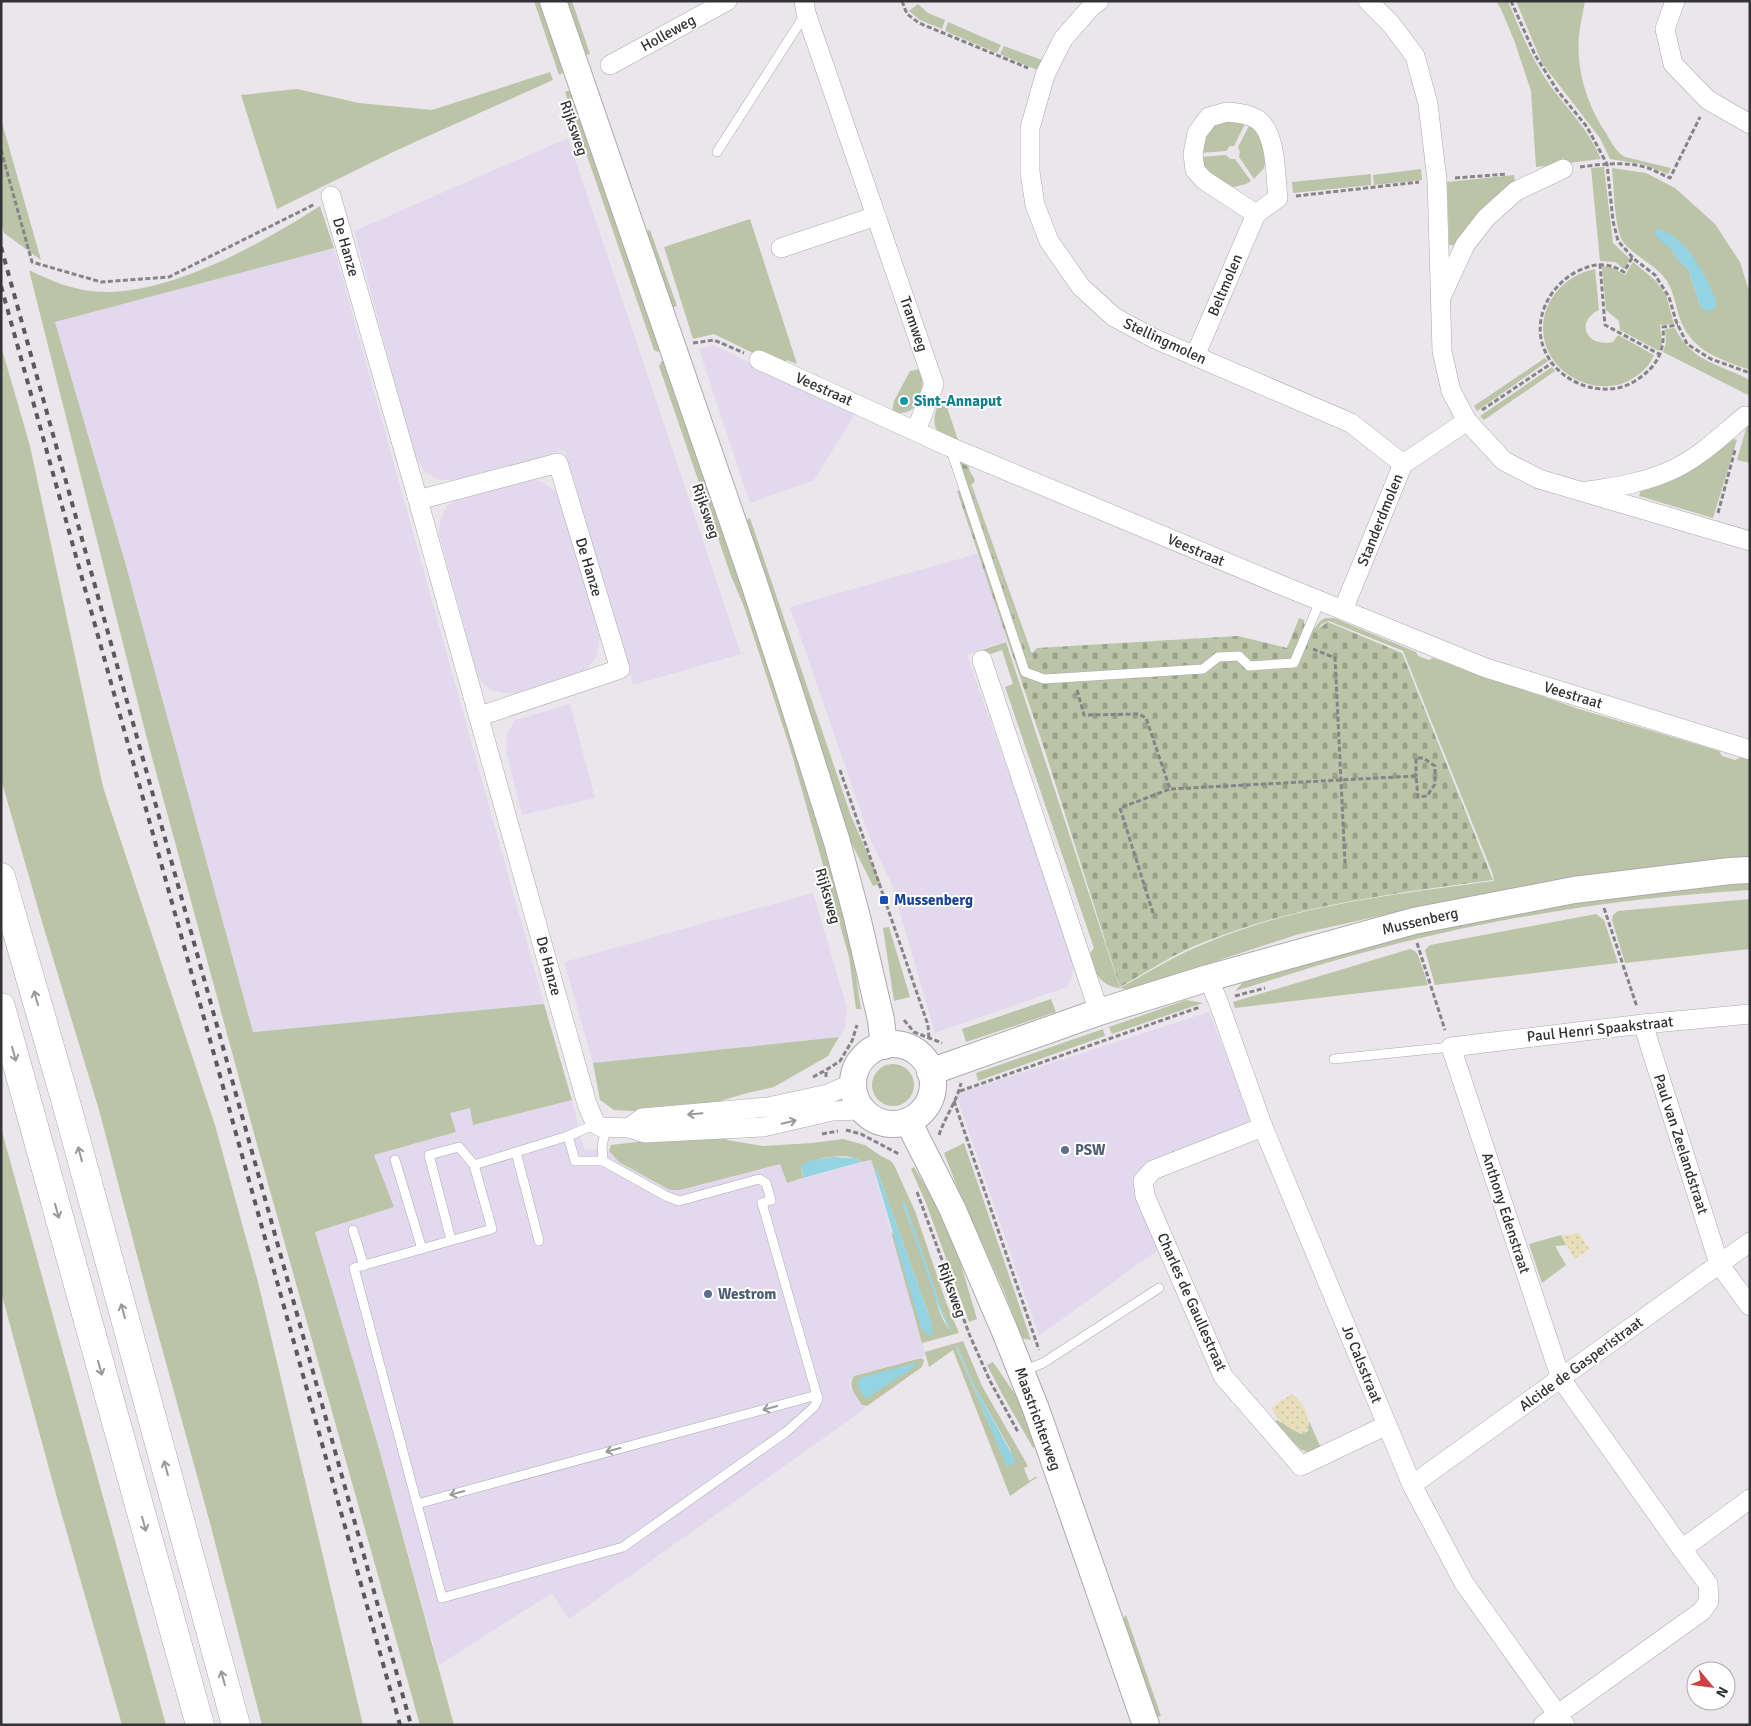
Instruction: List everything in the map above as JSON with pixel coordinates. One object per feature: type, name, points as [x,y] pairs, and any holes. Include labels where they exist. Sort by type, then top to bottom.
[{"type":"highway","points":[[1,877],[65,1099],[236,1725]]},
{"type":"highway","points":[[1,1007],[200,1725]]},
{"type":"main road","name":"Rijksweg","points":[[553,1],[753,580],[837,842],[857,917],[870,1028]]},
{"type":"main road","name":"Mussenberg","points":[[930,1072],[1099,1012],[1213,990],[1414,921],[1574,890],[1750,870]]},
{"type":"main road","points":[[870,1028],[896,1045],[911,1049],[924,1060],[930,1072],[932,1091],[928,1103],[920,1113],[908,1121],[886,1124],[869,1117],[862,1110],[855,1096],[853,1083],[855,1072],[861,1060],[872,1050],[870,1028]]},
{"type":"main road","name":"Maastrichterweg","points":[[908,1121],[952,1208],[1021,1372],[1039,1418],[1146,1725]]},
{"type":"street","name":"Holleweg","points":[[610,65],[727,1]]},
{"type":"street","name":"Stellingmolen","points":[[1099,1],[1091,7],[1063,39],[1045,76],[1030,128],[1030,172],[1035,205],[1049,241],[1082,288],[1114,316],[1153,338],[1351,423],[1403,464]]},
{"type":"street","points":[[1368,1],[1391,24],[1415,56],[1428,104],[1437,180],[1442,351],[1451,391],[1467,420],[1504,460],[1539,480],[1750,541]]},
{"type":"street","points":[[1675,1],[1665,29],[1673,64],[1708,100],[1750,124]]},
{"type":"street","name":"Tramweg","points":[[805,7],[934,384],[916,430]]},
{"type":"street","points":[[1228,112],[1244,114],[1259,120],[1272,140],[1278,198],[1256,214],[1204,180],[1195,170],[1193,154],[1197,133],[1209,117],[1228,112]]},
{"type":"street","points":[[1440,298],[1465,246],[1486,218],[1516,190],[1564,169]]},
{"type":"street","name":"De Hanze","points":[[331,196],[480,716],[587,1104],[601,1126]]},
{"type":"street","name":"Beltmolen","points":[[1195,356],[1256,214]]},
{"type":"street","points":[[782,248],[876,216]]},
{"type":"street","name":"Veestraat","points":[[760,360],[950,447],[1486,668],[1750,750]]},
{"type":"street","points":[[1582,492],[1630,485],[1674,470],[1699,454],[1745,416]]},
{"type":"street","name":"Standerdmolen","points":[[1343,610],[1403,464],[1467,420]]},
{"type":"street","name":"De Hanze","points":[[418,500],[558,463],[620,669],[480,716]]},
{"type":"street","points":[[982,660],[1099,1012]]},
{"type":"street","name":"Jo Calsstraat","points":[[1213,990],[1263,1127],[1412,1485],[1464,1583],[1555,1721]]},
{"type":"street","name":"Paul Henri Spaakstraat","points":[[1451,1047],[1643,1024],[1750,1014]]},
{"type":"street","name":"Paul van Zeelandstraat","points":[[1643,1024],[1719,1264],[1750,1306]]},
{"type":"street","name":"Anthony Edenstraat","points":[[1451,1047],[1561,1379],[1708,1584],[1709,1601],[1702,1612],[1555,1721]]},
{"type":"street","points":[[830,1103],[853,1083]]},
{"type":"street","points":[[601,1126],[629,1128],[642,1118],[830,1103],[862,1110]]},
{"type":"street","name":"Charles de Gaullestraat","points":[[1263,1127],[1153,1170],[1143,1182],[1146,1196],[1223,1376],[1302,1466],[1387,1425]]},
{"type":"street","name":"Alcide de Gasperistraat","points":[[1412,1485],[1750,1242]]},
{"type":"street","points":[[1682,1550],[1750,1499]]},
{"type":"lane","points":[[716,152],[805,7]]},
{"type":"lane","points":[[950,447],[1025,672],[1044,679],[1203,669],[1218,657],[1239,656],[1249,666],[1294,663],[1320,601]]},
{"type":"lane","points":[[1334,1059],[1451,1047]]},
{"type":"lane","points":[[474,1165],[601,1126],[603,1161]]},
{"type":"lane","points":[[451,1240],[429,1155],[459,1147],[474,1165],[492,1229],[354,1268],[442,1598],[623,1547],[786,1432],[814,1406],[818,1399],[762,1203],[771,1200],[766,1183],[759,1179],[679,1200],[666,1196],[603,1161],[575,1161],[568,1136]]},
{"type":"lane","points":[[516,1152],[539,1241]]},
{"type":"lane","points":[[395,1160],[422,1249]]},
{"type":"lane","points":[[352,1230],[364,1266]]},
{"type":"lane","points":[[1021,1372],[1043,1364],[1160,1288]]},
{"type":"lane","points":[[417,1504],[817,1395]]},
{"type":"path","points":[[902,1],[907,14],[919,23],[1045,76]]},
{"type":"path","points":[[1511,1],[1535,55],[1557,90],[1587,127],[1607,164],[1613,221],[1618,241],[1632,258],[1655,275],[1669,297],[1678,325],[1687,344],[1711,359],[1750,373]]},
{"type":"path","points":[[1,150],[32,262],[101,282],[169,277],[331,196]]},
{"type":"path","points":[[1632,258],[1624,272],[1614,265],[1600,264],[1586,267],[1568,276],[1556,286],[1546,303],[1540,322],[1541,338],[1545,352],[1552,363],[1572,381],[1585,387],[1607,390],[1633,382],[1647,372],[1663,349],[1662,327],[1678,325]]},
{"type":"path","points":[[1600,264],[1605,325],[1660,354]]},
{"type":"path","points":[[673,350],[692,343],[714,340],[760,360]]},
{"type":"path","points":[[1467,420],[1552,363]]},
{"type":"path","points":[[1713,530],[1745,416]]},
{"type":"path","points":[[1302,644],[1335,658],[1345,863]]},
{"type":"path","points":[[1074,677],[1084,715],[1139,714],[1146,718],[1170,790]]},
{"type":"path","points":[[1416,758],[1423,758],[1435,766],[1436,784],[1427,796],[1418,797],[1416,776],[1416,758]]},
{"type":"path","points":[[1153,913],[1120,808],[1170,790],[1416,776]]},
{"type":"path","points":[[1611,906],[1603,907],[1643,1024]]},
{"type":"path","points":[[1408,946],[1426,941]]},
{"type":"path","points":[[1417,943],[1451,1047]]},
{"type":"path","points":[[960,1091],[1213,990],[1266,987]]},
{"type":"path","points":[[902,1159],[898,1153],[878,1145],[861,1134],[847,1130],[838,1131],[830,1103],[826,1070],[840,1061],[852,1041],[870,1028],[902,1018],[914,1032],[940,1043],[948,1044],[962,1078],[960,1091],[954,1101]]},
{"type":"path","name":"Rijksweg","points":[[916,1190],[970,1336],[990,1381],[1022,1438]]},
{"type":"shaded area","points":[[568,138],[741,654],[633,685],[565,450],[454,480],[440,480],[425,472],[415,456],[354,231]]},
{"type":"shaded area","points":[[334,248],[544,1004],[253,1032],[125,562],[55,322]]},
{"type":"shaded area","points":[[712,345],[855,414],[814,480],[750,503],[699,349]]},
{"type":"shaded area","points":[[523,480],[535,480],[546,484],[555,491],[562,501],[600,638],[597,656],[586,671],[509,694],[490,690],[478,677],[439,534],[440,520],[447,506],[460,497]]},
{"type":"shaded area","points":[[980,553],[1007,640],[967,655],[1075,960],[1071,980],[1067,987],[935,1033],[891,882],[870,838],[790,607]]},
{"type":"shaded area","points":[[570,704],[595,798],[522,815],[506,751],[507,734],[515,720]]},
{"type":"shaded area","points":[[813,893],[847,1008],[845,1028],[839,1037],[593,1063],[564,962]]},
{"type":"shaded area","points":[[1209,1012],[1251,1118],[1245,1126],[1149,1163],[1159,1249],[1039,1336],[956,1094]]},
{"type":"shaded area","points":[[572,1100],[584,1149],[609,1151],[619,1162],[680,1190],[780,1164],[787,1183],[871,1160],[926,1356],[854,1376],[850,1381],[850,1387],[866,1408],[569,1619],[552,1593],[439,1665],[378,1445],[315,1232],[394,1207],[374,1155],[456,1132],[449,1113],[470,1108],[473,1125]]},
{"type":"green space","points":[[534,1],[542,1],[565,71],[559,75]]},
{"type":"green space","points":[[565,1],[572,1],[590,54],[585,55]]},
{"type":"green space","points":[[1496,1],[1508,1],[1526,44],[1537,64],[1556,93],[1584,129],[1601,159],[1536,167],[1531,91],[1514,40]]},
{"type":"green space","points":[[1516,1],[1585,1],[1579,35],[1579,61],[1584,87],[1593,111],[1616,150],[1625,157],[1671,168],[1668,174],[1642,164],[1610,159],[1600,138],[1542,63]]},
{"type":"green space","points":[[918,4],[928,13],[945,20],[942,29],[920,20],[909,11]]},
{"type":"green space","points":[[948,22],[1001,45],[997,53],[945,31]]},
{"type":"green space","points":[[1004,46],[1042,60],[1037,70],[1000,54]]},
{"type":"green space","points":[[550,72],[553,80],[395,151],[277,209],[241,95],[297,89],[359,103],[432,110]]},
{"type":"green space","points":[[570,91],[575,97],[661,350],[658,352],[654,350],[565,92]]},
{"type":"green space","points":[[1,119],[41,260],[4,233],[1,222]]},
{"type":"green space","points":[[1226,120],[1246,122],[1234,146],[1230,146],[1226,151],[1200,153],[1200,144],[1215,125]]},
{"type":"green space","points":[[1250,124],[1260,132],[1267,155],[1264,168],[1254,179],[1239,157],[1238,147]]},
{"type":"green space","points":[[1226,155],[1230,159],[1235,159],[1251,181],[1234,187],[1221,185],[1203,169],[1199,157]]},
{"type":"green space","points":[[1604,167],[1613,243],[1630,259],[1624,269],[1615,262],[1600,261],[1591,168]]},
{"type":"green space","points":[[1612,168],[1646,173],[1675,188],[1715,224],[1740,262],[1750,294],[1750,370],[1712,355],[1696,344],[1681,322],[1667,281],[1655,268],[1632,251],[1622,240],[1616,215]],"holes":[[[1671,249],[1716,299],[1701,308],[1688,269],[1679,261]]]},
{"type":"green space","points":[[1421,169],[1422,180],[1374,185],[1373,175]]},
{"type":"green space","points":[[1371,174],[1371,185],[1293,193],[1292,182]]},
{"type":"green space","points":[[1514,175],[1515,185],[1457,245],[1449,245],[1447,182]]},
{"type":"green space","points":[[320,206],[334,248],[55,322],[125,562],[253,1032],[544,1004],[572,1100],[473,1125],[470,1108],[450,1113],[456,1132],[374,1155],[394,1207],[315,1232],[378,1445],[454,1725],[420,1725],[258,1148],[147,739],[29,270],[59,283],[90,291],[118,291],[148,287],[179,278],[240,252]]},
{"type":"green space","points":[[750,219],[797,364],[787,360],[784,365],[759,356],[714,334],[693,339],[664,247]]},
{"type":"green space","points":[[650,230],[677,306],[671,308],[645,232]]},
{"type":"green space","points":[[1633,262],[1655,280],[1666,295],[1674,324],[1660,325],[1662,344],[1659,351],[1620,330],[1619,321],[1606,310],[1602,266],[1613,268],[1625,275]]},
{"type":"green space","points":[[1595,269],[1599,310],[1587,320],[1586,332],[1595,341],[1603,343],[1613,342],[1618,335],[1654,355],[1649,364],[1638,375],[1624,383],[1611,386],[1598,386],[1586,383],[1563,371],[1554,361],[1544,338],[1545,314],[1549,303],[1556,293],[1573,278]]},
{"type":"green space","points":[[1675,328],[1689,348],[1698,355],[1707,361],[1750,380],[1748,395],[1663,352],[1666,343],[1665,329]]},
{"type":"green space","points":[[1,346],[30,446],[103,787],[215,1125],[258,1282],[363,1725],[262,1725],[99,1110],[1,779]]},
{"type":"green space","points":[[1545,358],[1548,361],[1477,411],[1474,406]]},
{"type":"green space","points":[[662,361],[666,361],[668,364],[824,834],[854,962],[861,1009],[856,1009],[849,957],[790,748],[743,604],[731,576],[659,366]]},
{"type":"green space","points":[[1552,367],[1555,371],[1484,420],[1480,416]]},
{"type":"green space","points":[[920,369],[922,386],[919,401],[909,411],[901,413],[892,412],[894,401],[910,371]]},
{"type":"green space","points":[[938,404],[947,407],[959,443],[945,437],[937,430],[934,420]]},
{"type":"green space","points":[[1750,415],[1750,463],[1737,460]]},
{"type":"green space","points":[[1729,437],[1737,440],[1713,518],[1639,496],[1641,490]]},
{"type":"green space","points":[[949,456],[969,467],[975,481],[970,487],[1029,660],[1033,658],[1031,654],[1037,648],[1238,636],[1287,648],[1299,618],[1304,620],[1304,624],[1317,629],[1328,622],[1402,653],[1493,880],[1347,902],[1239,929],[1193,946],[1120,987],[1043,745],[957,491],[960,490]]},
{"type":"green space","points":[[972,486],[1033,657],[1029,660],[970,487]]},
{"type":"green space","points":[[750,518],[851,816],[881,884],[873,886],[850,840],[745,521]]},
{"type":"green space","points":[[1325,618],[1334,618],[1416,652],[1418,656],[1429,660],[1433,658],[1579,709],[1719,751],[1722,756],[1735,760],[1741,757],[1750,759],[1750,860],[1401,911],[1299,934],[1131,989],[1122,989],[1103,982],[1088,956],[1094,948],[1005,687],[1013,684],[1002,650],[988,655],[982,652],[982,650],[1006,642],[1120,988],[1193,949],[1274,920],[1310,910],[1383,896],[1494,881],[1403,651],[1329,621],[1317,629],[1315,628]]},
{"type":"green space","points":[[1750,881],[1750,890],[1651,898],[1552,912],[1454,930],[1342,958],[1235,991],[1245,980],[1339,950],[1541,905]]},
{"type":"green space","points":[[1750,899],[1750,949],[1625,963],[1612,920],[1613,915],[1618,911]]},
{"type":"green space","points":[[1596,914],[1604,920],[1618,963],[1435,985],[1425,950],[1430,945]]},
{"type":"green space","points":[[889,927],[910,997],[894,1001],[883,928]]},
{"type":"green space","points":[[1410,949],[1418,955],[1428,985],[1235,1008],[1233,1002]]},
{"type":"green space","points":[[1051,999],[1056,1012],[966,1042],[962,1029]]},
{"type":"green space","points":[[1186,1000],[1203,1003],[1112,1034],[1109,1027]]},
{"type":"green space","points":[[1103,1029],[1105,1036],[978,1081],[976,1073]]},
{"type":"green space","points":[[839,1037],[828,1056],[774,1087],[707,1105],[654,1112],[614,1110],[600,1100],[593,1063]]},
{"type":"green space","points":[[893,1064],[908,1070],[914,1085],[908,1100],[893,1106],[878,1100],[872,1085],[878,1070]]},
{"type":"green space","points":[[1,1128],[166,1725],[122,1725],[57,1498],[1,1292]]},
{"type":"green space","points":[[727,1135],[727,1140],[763,1146],[843,1139],[865,1145],[891,1161],[894,1165],[915,1211],[946,1302],[959,1333],[922,1343],[891,1232],[894,1235],[931,1321],[877,1170],[874,1169],[871,1160],[861,1162],[858,1159],[843,1156],[823,1158],[801,1169],[803,1178],[787,1183],[780,1164],[680,1190],[670,1190],[619,1162],[609,1151],[611,1145]],"holes":[[[904,1201],[951,1331],[941,1314],[902,1202]]]},
{"type":"green space","points":[[964,1143],[1031,1340],[1022,1338],[1003,1289],[963,1202],[944,1153]]},
{"type":"green space","points":[[914,1167],[936,1204],[955,1244],[977,1319],[969,1322],[926,1203],[911,1169]]},
{"type":"green space","points":[[1561,1235],[1566,1245],[1555,1246],[1566,1265],[1542,1283],[1529,1244]]},
{"type":"green space","points":[[963,1341],[982,1386],[1028,1466],[1024,1468],[1029,1481],[1037,1476],[1036,1478],[1010,1496],[953,1350],[929,1367],[925,1352]],"holes":[[[957,1346],[975,1387],[1011,1451],[1007,1466]]]},
{"type":"green space","points":[[921,1358],[924,1360],[922,1367],[867,1406],[862,1405],[851,1384],[854,1376]]},
{"type":"green space","points":[[993,1362],[1021,1403],[1036,1445],[1033,1448],[987,1365]]},
{"type":"green space","points":[[1277,1420],[1301,1434],[1308,1431],[1309,1421],[1321,1448],[1307,1452],[1300,1449],[1274,1422]]},
{"type":"green space","points":[[1126,1615],[1161,1716],[1158,1717],[1156,1716],[1123,1618]]},
{"type":"sand","points":[[1579,1233],[1589,1249],[1575,1259],[1561,1236]]},
{"type":"sand","points":[[1292,1394],[1302,1405],[1306,1413],[1308,1428],[1304,1433],[1295,1431],[1285,1425],[1273,1412],[1272,1407]]},
{"type":"water","points":[[1657,229],[1675,237],[1690,252],[1707,280],[1715,298],[1716,304],[1712,310],[1706,311],[1701,308],[1688,269],[1654,233]]},
{"type":"water","points":[[832,1157],[855,1158],[861,1162],[803,1178],[801,1166],[809,1161]]},
{"type":"water","points":[[874,1169],[877,1170],[931,1321],[933,1331],[928,1336],[921,1328]]},
{"type":"water","points":[[904,1201],[950,1332],[937,1303],[902,1202]]},
{"type":"water","points":[[956,1346],[975,1387],[1016,1462],[1007,1467]]},
{"type":"water","points":[[915,1363],[916,1366],[867,1398],[863,1396],[857,1383],[860,1378]]},
{"type":"railway","points":[[1,247],[411,1725]]},
{"type":"railway","points":[[1,286],[400,1725]]},
{"type":"place","name":"Sint-Annaput","points":[[904,401]]},
{"type":"place","name":"Mussenberg","points":[[884,900]]},
{"type":"place","name":"PSW","points":[[1065,1150]]},
{"type":"place","name":"Westrom","points":[[708,1294]]}]
